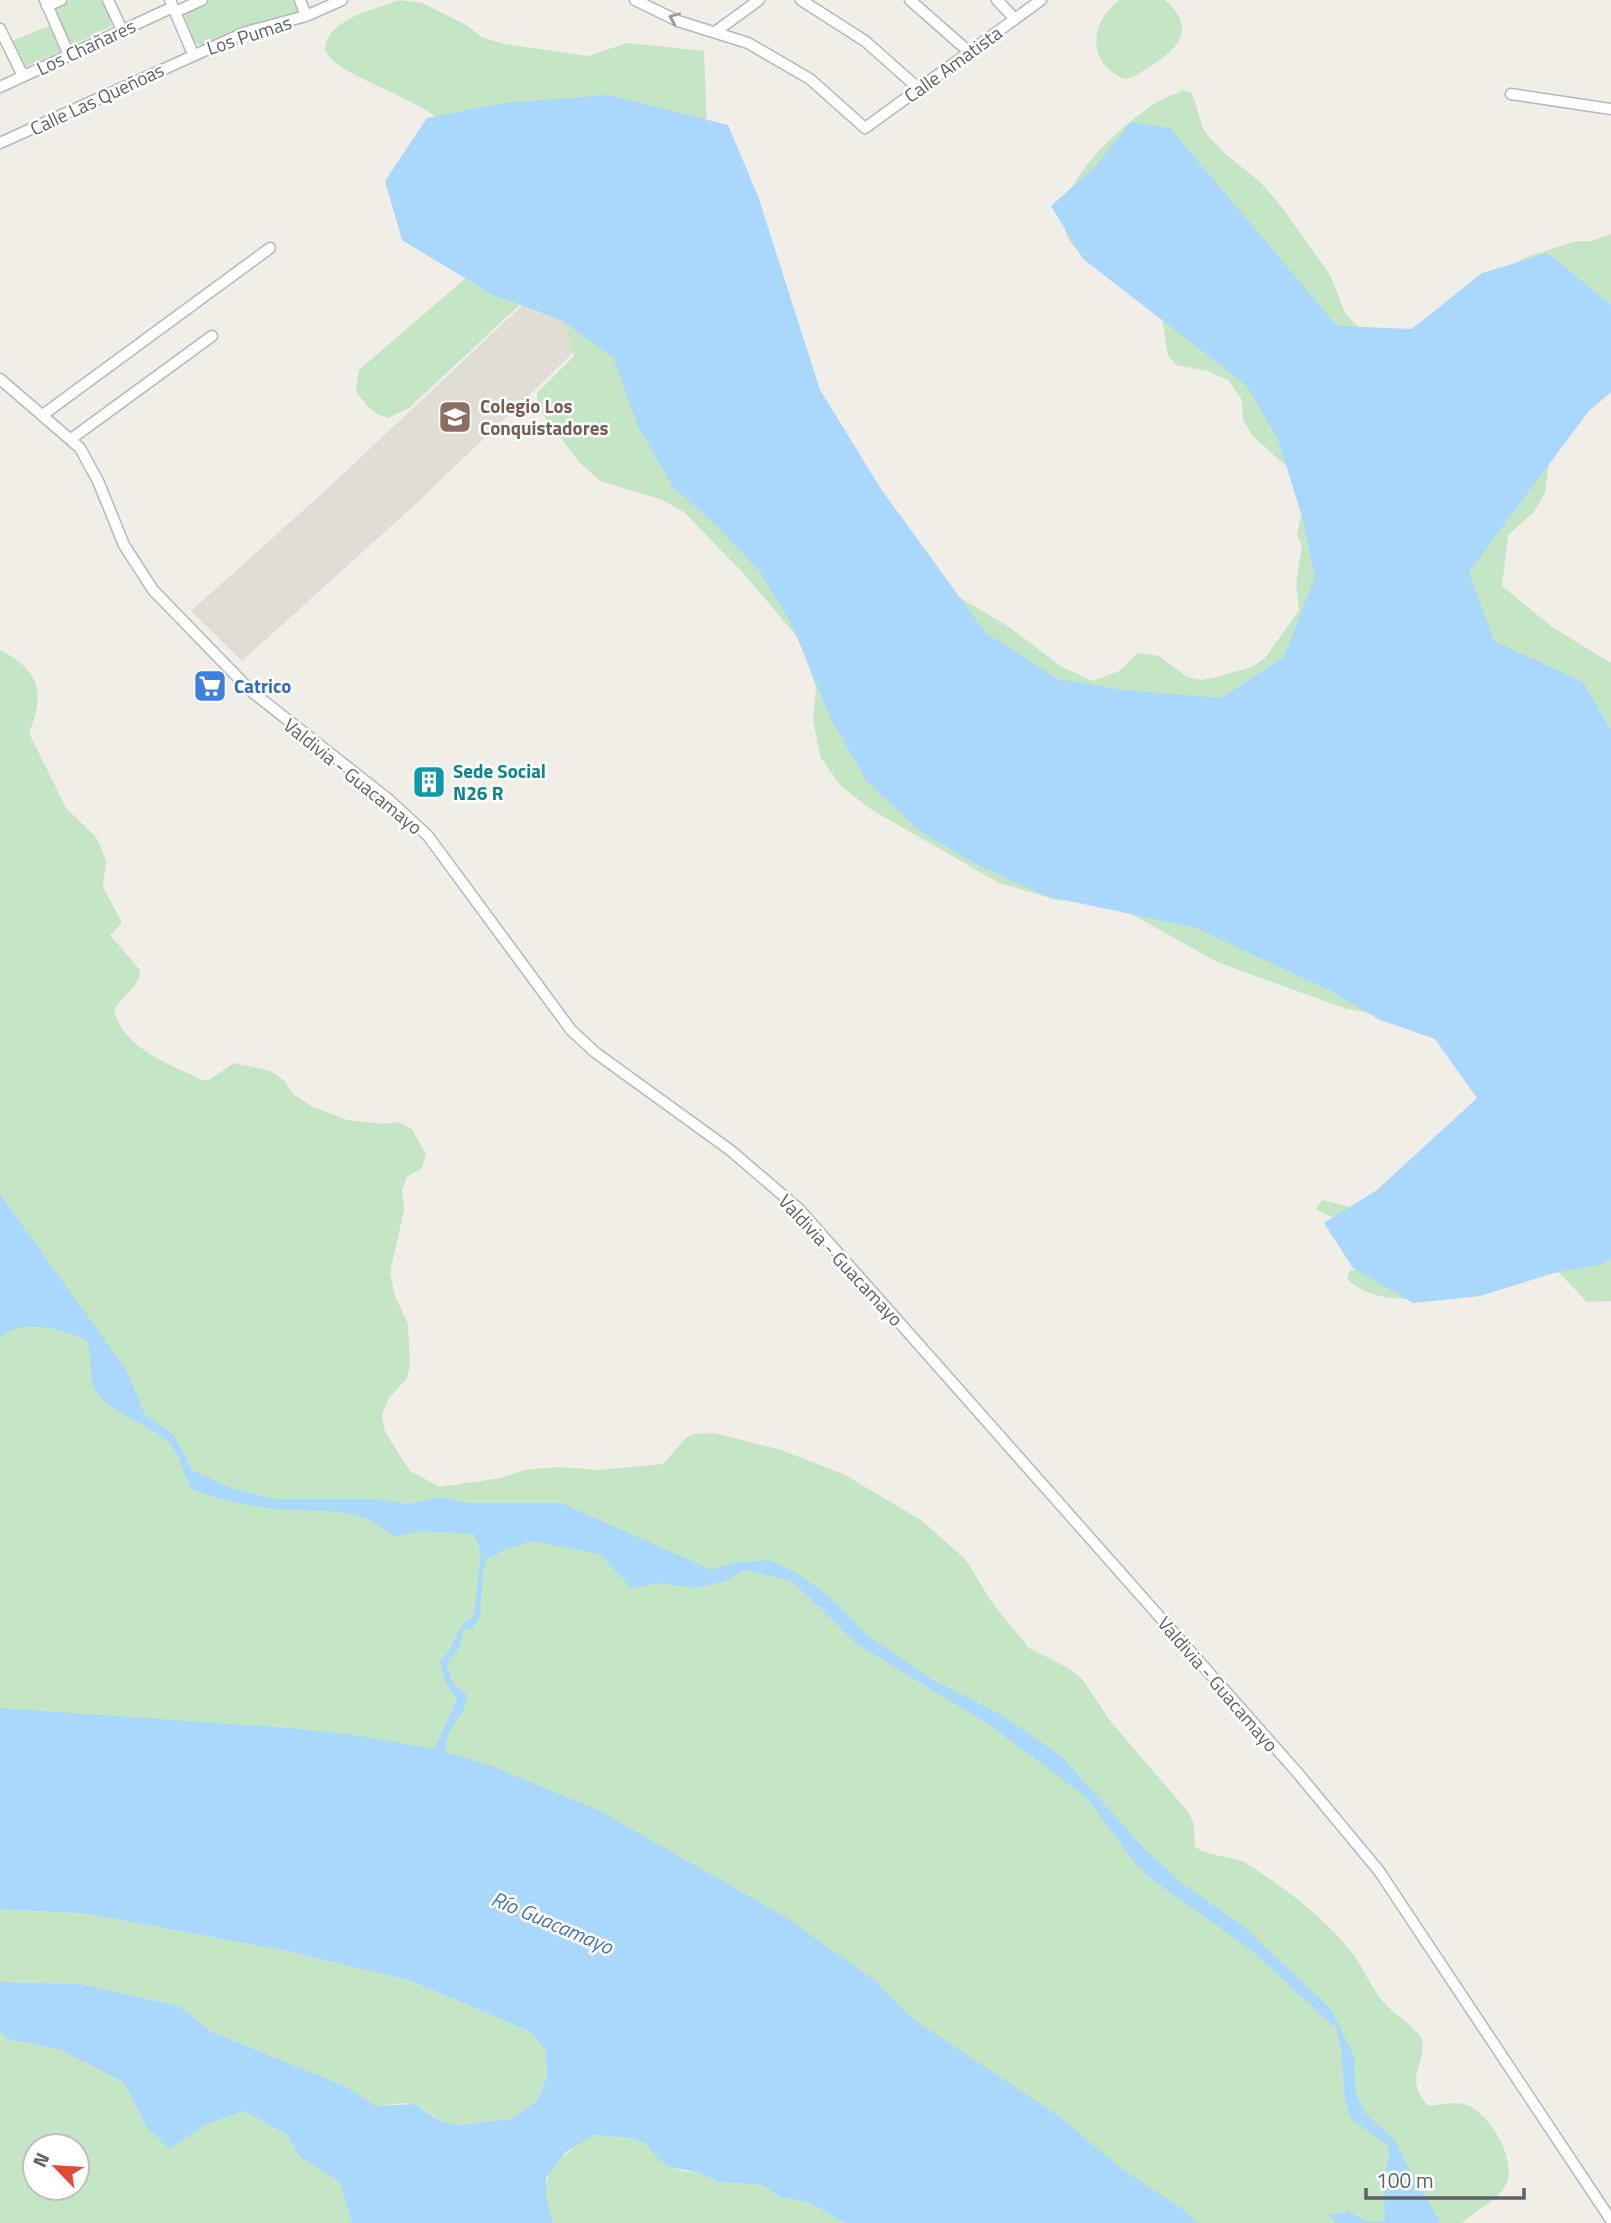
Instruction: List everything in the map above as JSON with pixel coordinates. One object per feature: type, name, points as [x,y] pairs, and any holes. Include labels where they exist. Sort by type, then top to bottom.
[{"type":"street","points":[[61,0],[46,3],[69,55]]},
{"type":"street","points":[[108,0],[122,30]]},
{"type":"street","name":"Los Chañares","points":[[0,87],[173,6],[202,0]]},
{"type":"street","points":[[300,0],[306,16]]},
{"type":"street","name":"Los Pumas","points":[[193,54],[246,32],[306,16],[342,0]]},
{"type":"street","points":[[635,0],[678,21],[715,32],[759,0]]},
{"type":"street","points":[[801,0],[865,41],[918,88]]},
{"type":"street","points":[[910,0],[968,51]]},
{"type":"street","points":[[997,0],[1015,19]]},
{"type":"street","name":"Calle Amatista","points":[[715,32],[748,43],[810,79],[865,128],[1041,0]]},
{"type":"street","points":[[173,6],[193,54]]},
{"type":"street","points":[[0,30],[23,76]]},
{"type":"street","name":"Calle Las Queñoas","points":[[0,143],[193,54]]},
{"type":"street","points":[[1511,94],[1611,109]]},
{"type":"street","points":[[44,414],[270,248]]},
{"type":"street","points":[[71,439],[212,336]]},
{"type":"street","name":"Valdivia - Guacamayo","points":[[0,379],[44,414],[87,457],[130,556],[162,601],[251,691],[388,799],[428,836],[560,1016],[583,1042],[730,1150],[799,1209],[1296,1771],[1379,1871],[1611,2220]]},
{"type":"shaded area","name":"Colegio Los Conquistadores","points":[[542,287],[582,344],[419,501],[242,661],[191,611],[327,489]]},
{"type":"green space","points":[[70,0],[103,0],[112,26],[74,44],[68,43],[54,14],[56,6]]},
{"type":"green space","points":[[209,0],[295,0],[299,10],[281,21],[246,27],[202,46],[195,43],[184,15]]},
{"type":"green space","points":[[399,0],[422,3],[468,26],[481,37],[504,44],[588,56],[627,43],[704,51],[707,133],[777,427],[886,537],[959,597],[1009,627],[1062,667],[1093,681],[1119,671],[1138,653],[1159,656],[1187,677],[1201,680],[1252,667],[1266,657],[1299,610],[1296,583],[1302,546],[1297,535],[1302,511],[1289,469],[1253,436],[1243,420],[1242,400],[1228,380],[1208,371],[1176,365],[1168,355],[1161,311],[1077,250],[1071,243],[1064,224],[1066,205],[1074,184],[1087,165],[1122,129],[1161,100],[1183,90],[1192,93],[1204,131],[1223,152],[1259,181],[1281,206],[1330,275],[1345,313],[1358,327],[1373,332],[1409,330],[1524,258],[1576,241],[1592,241],[1611,234],[1611,331],[1549,462],[1545,493],[1534,512],[1508,535],[1502,586],[1552,627],[1611,663],[1611,1301],[1587,1302],[1549,1262],[1475,1287],[1419,1298],[1392,1298],[1368,1292],[1347,1279],[1350,1270],[1371,1269],[1337,1220],[1316,1209],[1322,1200],[1379,1214],[1494,1080],[1416,1020],[1347,1009],[1217,962],[1112,903],[1090,897],[1060,901],[999,883],[872,810],[841,786],[821,758],[813,721],[816,687],[799,639],[744,574],[684,512],[660,499],[600,481],[579,462],[538,408],[537,393],[574,356],[561,310],[542,284],[409,408],[388,418],[366,405],[356,391],[359,370],[488,259],[465,170],[450,130],[420,107],[346,70],[325,50],[327,39],[342,23]]},
{"type":"green space","points":[[1120,0],[1165,0],[1180,19],[1182,27],[1178,43],[1172,50],[1143,71],[1125,79],[1103,63],[1096,42],[1102,19]]},
{"type":"green space","points":[[51,25],[62,47],[59,52],[25,67],[21,66],[10,42]]},
{"type":"green space","points":[[0,650],[31,674],[38,694],[29,733],[66,808],[96,837],[106,861],[103,887],[122,923],[110,935],[140,970],[133,988],[114,1011],[128,1036],[150,1054],[202,1080],[209,1080],[234,1063],[270,1071],[285,1081],[293,1094],[311,1106],[348,1120],[383,1124],[398,1122],[411,1128],[426,1154],[422,1168],[407,1177],[402,1190],[404,1210],[390,1272],[395,1296],[408,1324],[410,1365],[407,1378],[389,1398],[382,1415],[385,1432],[410,1471],[440,1487],[501,1478],[524,1470],[558,1467],[600,1470],[663,1464],[686,1438],[694,1434],[714,1433],[781,1450],[845,1475],[921,1520],[966,1560],[993,1604],[1029,1648],[1070,1669],[1082,1679],[1111,1722],[1189,1813],[1194,1825],[1195,1847],[1207,1853],[1244,1862],[1303,1904],[1342,1940],[1380,1998],[1420,2036],[1423,2050],[1416,2078],[1420,2095],[1428,2106],[1453,2103],[1467,2105],[1491,2125],[1498,2136],[1509,2168],[1505,2186],[1495,2198],[1462,2223],[1180,2223],[0,1719]]},
{"type":"green space","points":[[0,1909],[88,1914],[292,1952],[411,1981],[531,2032],[546,2051],[547,2078],[537,2101],[511,2119],[459,2125],[440,2121],[423,2108],[404,2103],[376,2106],[347,2087],[210,2031],[179,2006],[81,1984],[0,1982]]},
{"type":"green space","points":[[0,2032],[7,2039],[61,2050],[123,2082],[148,2129],[170,2148],[203,2126],[244,2111],[287,2135],[300,2157],[340,2182],[352,2223],[0,2223]]},
{"type":"green space","points":[[594,2135],[631,2138],[645,2143],[661,2162],[682,2171],[700,2173],[718,2182],[763,2185],[779,2197],[808,2202],[846,2223],[553,2223],[546,2196],[549,2176],[568,2152]]},
{"type":"water","points":[[609,95],[728,125],[758,196],[820,390],[881,489],[985,632],[1058,679],[1123,690],[1221,698],[1284,657],[1315,577],[1303,520],[1278,439],[1246,385],[1083,259],[1051,206],[1096,166],[1131,122],[1170,128],[1337,326],[1412,329],[1482,273],[1548,253],[1611,305],[1611,392],[1588,412],[1469,572],[1494,641],[1583,682],[1611,731],[1611,1258],[1603,1264],[1554,1273],[1480,1296],[1413,1303],[1353,1268],[1324,1223],[1377,1190],[1477,1098],[1435,1039],[1380,1020],[1331,991],[1196,928],[1046,896],[978,865],[918,830],[866,780],[831,719],[792,625],[760,572],[718,527],[673,487],[638,426],[613,357],[561,320],[491,294],[402,240],[385,181],[427,118],[504,103]]},
{"type":"water","name":"Río Guacamayo","points":[[0,1194],[127,1371],[145,1415],[173,1434],[192,1470],[231,1488],[275,1499],[376,1499],[408,1504],[440,1497],[467,1503],[561,1503],[712,1570],[733,1563],[769,1560],[793,1571],[828,1595],[871,1638],[933,1680],[1000,1714],[1060,1755],[1142,1846],[1180,1882],[1242,1925],[1331,2009],[1354,2056],[1356,2093],[1366,2114],[1396,2141],[1405,2162],[1441,2223],[1335,2223],[1329,2215],[1350,2211],[1364,2221],[1384,2222],[1384,2181],[1389,2156],[1388,2146],[1352,2119],[1345,2102],[1337,2029],[1251,1950],[1154,1881],[1135,1863],[1086,1797],[991,1726],[857,1644],[792,1581],[745,1570],[725,1581],[696,1588],[660,1583],[631,1588],[600,1554],[532,1541],[504,1550],[488,1559],[483,1570],[480,1616],[473,1628],[464,1630],[458,1651],[449,1660],[447,1667],[453,1683],[466,1694],[466,1702],[448,1736],[446,1752],[489,1765],[600,1811],[787,1918],[874,1980],[913,2019],[1060,2117],[1122,2169],[1185,2211],[1197,2223],[846,2223],[808,2202],[779,2197],[763,2185],[718,2182],[700,2173],[671,2167],[661,2162],[645,2143],[631,2138],[594,2135],[566,2152],[546,2178],[546,2197],[553,2223],[352,2223],[340,2182],[300,2157],[287,2135],[244,2111],[203,2126],[170,2149],[148,2129],[123,2082],[61,2050],[7,2039],[0,2032],[0,1982],[81,1984],[179,2006],[210,2031],[347,2087],[376,2106],[415,2104],[440,2121],[459,2125],[511,2119],[537,2101],[547,2077],[546,2051],[531,2032],[411,1981],[292,1952],[88,1914],[0,1909],[0,1708],[289,1728],[355,1735],[434,1749],[457,1700],[445,1681],[440,1662],[450,1650],[459,1629],[474,1615],[481,1552],[474,1534],[422,1531],[393,1537],[381,1527],[356,1515],[264,1507],[226,1500],[192,1489],[168,1441],[100,1396],[93,1383],[86,1340],[42,1327],[20,1328],[0,1337]]},
{"type":"place","name":"Colegio Los Conquistadores","points":[[455,417]]},
{"type":"place","name":"Catrico","points":[[210,686]]},
{"type":"place","name":"Sede Social N26 R","points":[[429,782]]}]
